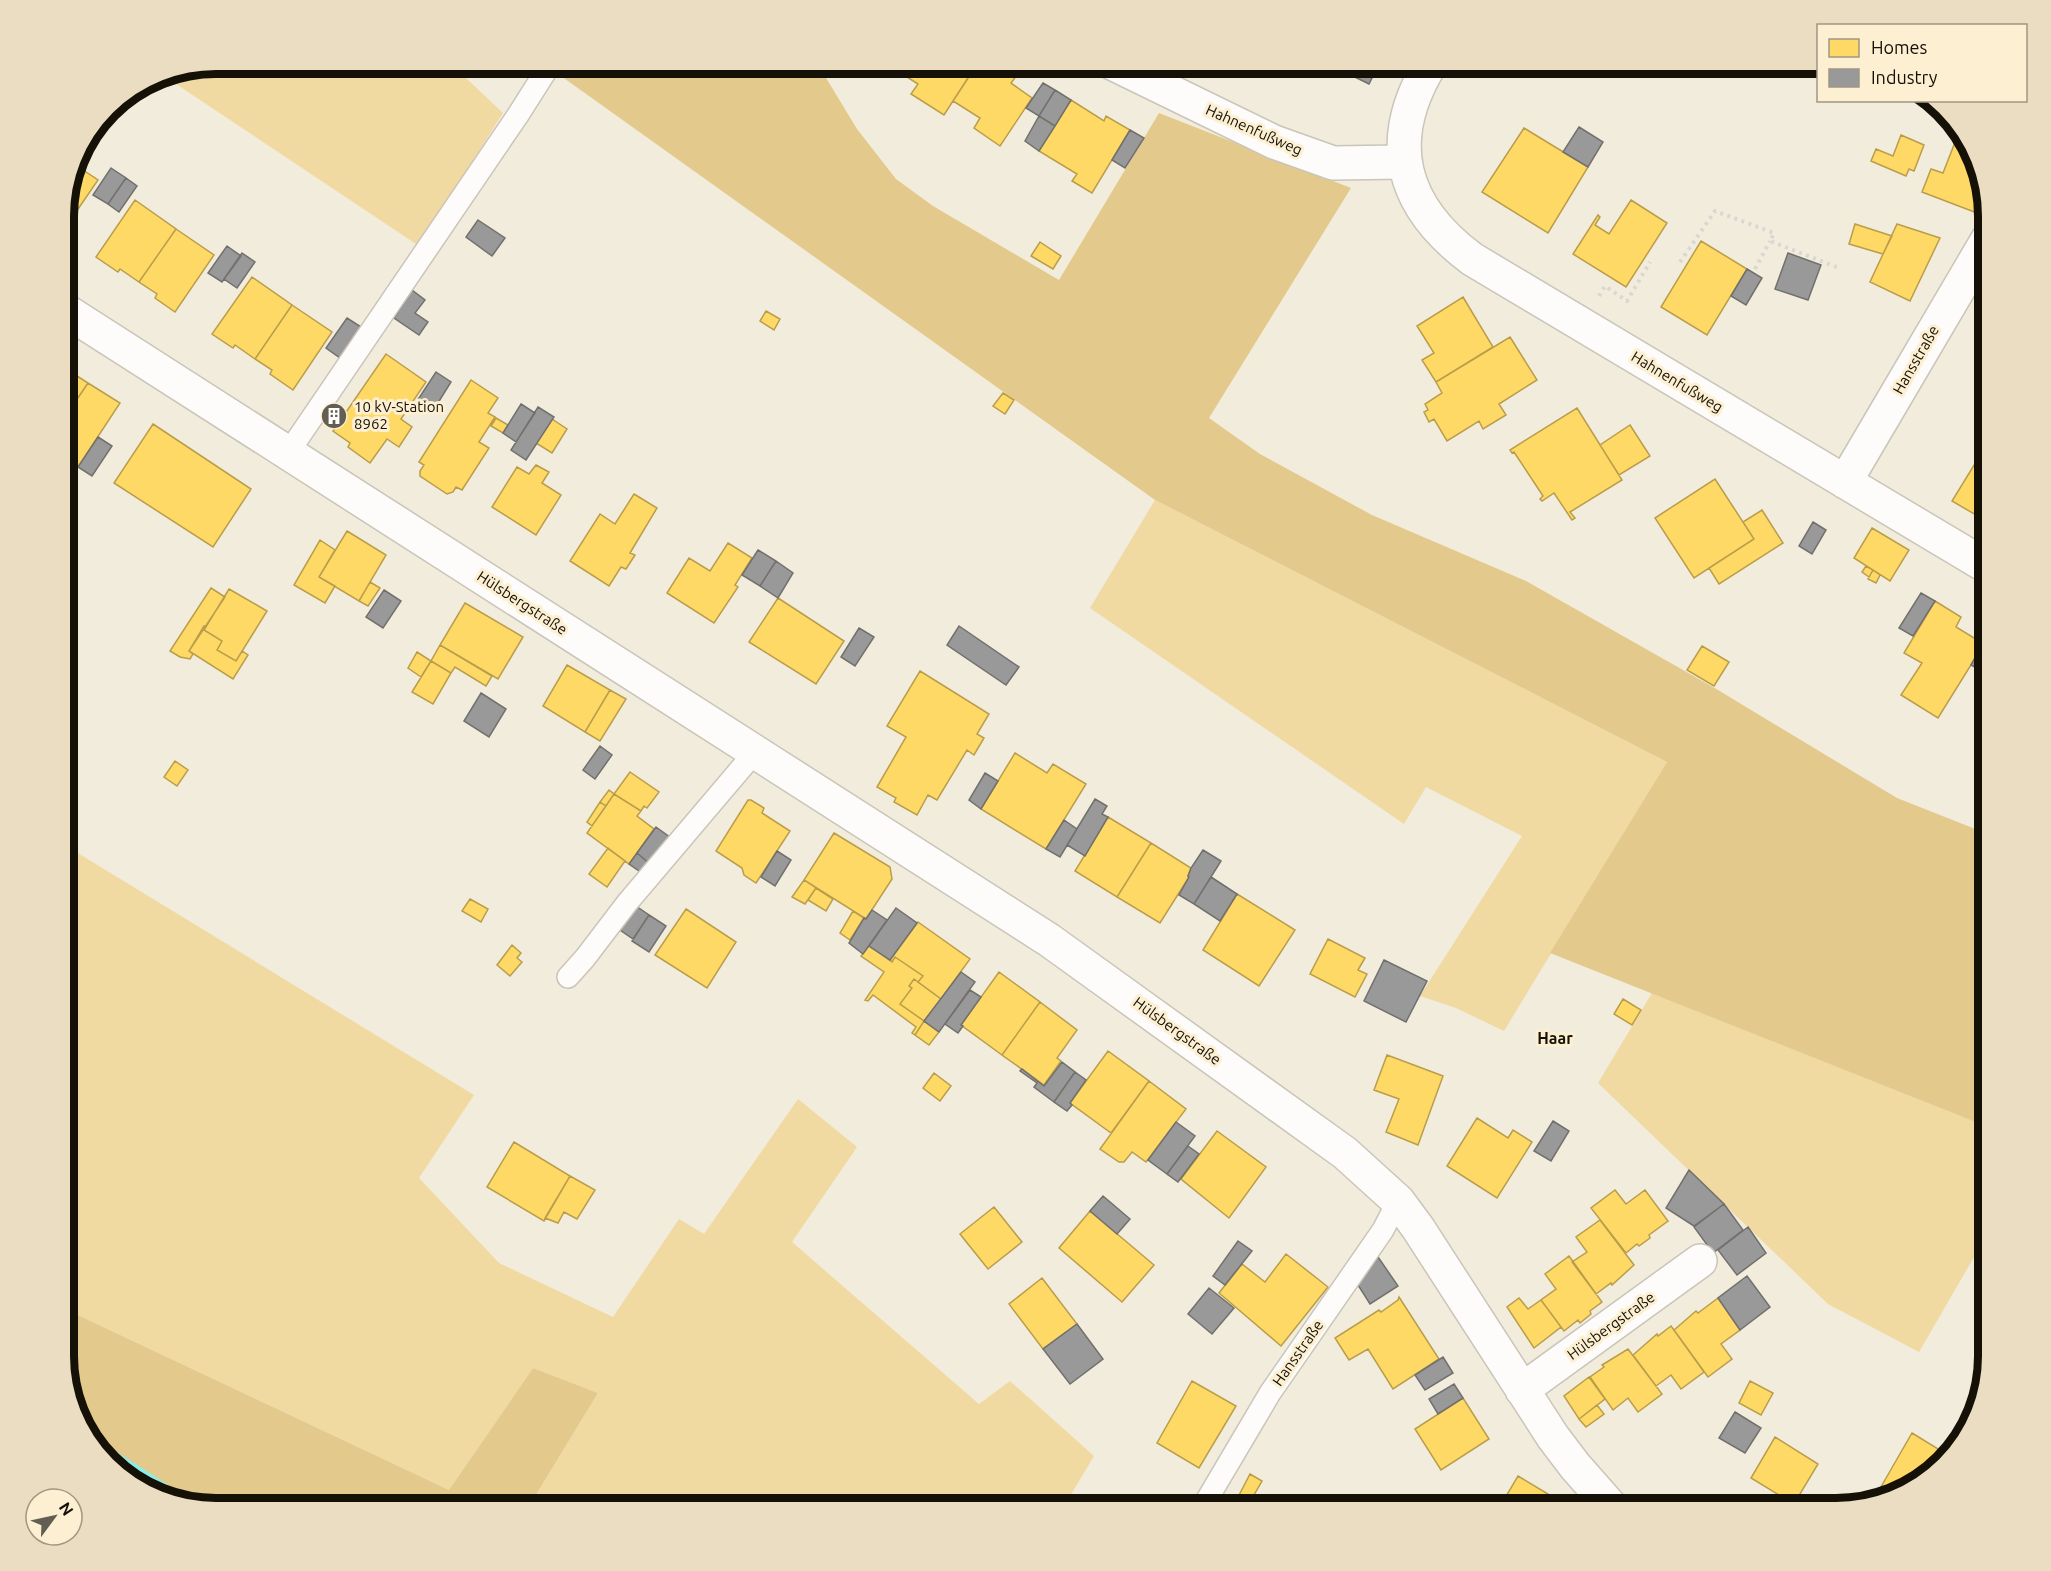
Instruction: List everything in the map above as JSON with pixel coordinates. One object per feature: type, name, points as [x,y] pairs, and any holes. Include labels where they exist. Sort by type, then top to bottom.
[{"type":"street","name":"Hahnenfußweg","points":[[1135,74],[1274,142],[1333,163],[1403,162]]},
{"type":"street","name":"Hahnenfußweg","points":[[1424,74],[1407,117],[1403,162],[1417,201],[1435,226],[1453,245],[1472,259],[1978,561]]},
{"type":"street","name":"Hansstraße","points":[[1845,482],[1978,256]]},
{"type":"street","name":"Hülsbergstraße","points":[[74,316],[1049,940],[1346,1153],[1398,1202],[1418,1228],[1522,1390],[1575,1466],[1603,1498]]},
{"type":"street","name":"Hülsbergstraße","points":[[1522,1390],[1700,1261]]},
{"type":"lane","points":[[288,453],[544,74]]},
{"type":"lane","points":[[568,977],[755,752]]},
{"type":"lane","name":"Hansstraße","points":[[1208,1498],[1270,1393],[1383,1230],[1398,1202]]},
{"type":"path","points":[[1680,262],[1716,211],[1774,233],[1755,269]]},
{"type":"path","points":[[1770,241],[1839,268]]},
{"type":"path","points":[[1582,324],[1605,286],[1628,301],[1650,262]]},
{"type":"shaded area","points":[[207,74],[462,74],[503,113],[419,246],[171,81]]},
{"type":"shaded area","points":[[562,74],[824,74],[857,129],[896,179],[933,206],[1059,280],[1159,113],[1351,188],[1209,418],[1260,454],[1372,515],[1526,581],[1713,687],[1897,798],[1978,830],[1978,1123],[1550,953],[1667,762],[1155,500],[561,76]]},
{"type":"shaded area","points":[[1155,500],[1667,762],[1504,1031],[1456,1008],[1420,996],[1522,836],[1426,787],[1404,824],[1090,608]]},
{"type":"shaded area","points":[[74,851],[474,1095],[419,1178],[499,1263],[613,1317],[679,1219],[704,1234],[798,1099],[857,1147],[792,1242],[979,1404],[1010,1381],[1094,1456],[1069,1498],[534,1498],[598,1393],[533,1368],[449,1490],[74,1313]]},
{"type":"shaded area","points":[[1652,993],[1978,1123],[1978,1250],[1919,1352],[1828,1304],[1598,1083]]},
{"type":"shaded area","points":[[74,1313],[449,1490],[533,1368],[598,1393],[534,1498],[216,1498],[197,1496],[161,1487],[145,1478],[115,1456],[97,1434],[84,1410],[76,1383]]},
{"type":"building: Homes","points":[[902,74],[970,74],[944,115],[911,94],[918,84]]},
{"type":"building: Homes","points":[[971,74],[1016,74],[1011,83],[1032,98],[1000,146],[974,128],[980,118],[953,101]]},
{"type":"building: Homes","points":[[1071,100],[1104,121],[1106,116],[1130,130],[1092,193],[1072,181],[1077,174],[1039,151]]},
{"type":"building: Homes","points":[[1524,128],[1588,167],[1548,233],[1482,192]]},
{"type":"building: Homes","points":[[1901,135],[1924,145],[1914,171],[1909,169],[1906,176],[1871,161],[1876,149],[1893,156]]},
{"type":"building: Homes","points":[[1956,140],[1970,170],[1975,188],[1977,213],[1922,192],[1931,169],[1943,173]]},
{"type":"building: Homes","points":[[81,169],[98,180],[74,215],[76,188]]},
{"type":"building: Homes","points":[[135,200],[176,229],[139,282],[120,269],[118,272],[96,257]]},
{"type":"building: Homes","points":[[1631,200],[1667,223],[1626,287],[1573,254],[1598,215],[1600,217],[1595,225],[1609,234]]},
{"type":"building: Homes","points":[[1855,224],[1892,236],[1883,254],[1849,244]]},
{"type":"building: Homes","points":[[1897,224],[1940,238],[1910,301],[1870,282]]},
{"type":"building: Homes","points":[[176,229],[214,255],[175,312],[155,298],[157,294],[139,282]]},
{"type":"building: Homes","points":[[1701,241],[1747,269],[1707,335],[1661,307]]},
{"type":"building: Homes","points":[[1040,242],[1061,256],[1053,269],[1031,256]]},
{"type":"building: Homes","points":[[252,277],[292,305],[255,359],[235,345],[233,348],[212,334]]},
{"type":"building: Homes","points":[[1463,297],[1493,347],[1436,382],[1422,360],[1434,353],[1417,326]]},
{"type":"building: Homes","points":[[292,305],[332,332],[293,390],[270,374],[272,370],[255,359]]},
{"type":"building: Homes","points":[[766,311],[780,319],[774,330],[760,321]]},
{"type":"building: Homes","points":[[1510,337],[1537,380],[1499,404],[1506,415],[1483,429],[1479,421],[1447,441],[1434,419],[1429,422],[1424,412],[1428,410],[1425,404],[1442,393],[1436,382]]},
{"type":"building: Homes","points":[[386,354],[426,382],[401,419],[412,427],[399,447],[387,439],[370,463],[348,447],[350,443],[333,431]]},
{"type":"building: Homes","points":[[74,374],[88,383],[74,404]]},
{"type":"building: Homes","points":[[471,380],[498,398],[488,413],[495,417],[479,442],[489,448],[462,490],[456,487],[453,492],[447,494],[420,476],[424,465],[419,462]]},
{"type":"building: Homes","points":[[88,383],[120,403],[78,467],[74,465],[74,404]]},
{"type":"building: Homes","points":[[1003,393],[1014,400],[1005,414],[993,406]]},
{"type":"building: Homes","name":"10 kV-Station 8962","points":[[335,408],[341,412],[333,423],[327,419]]},
{"type":"building: Homes","points":[[1577,408],[1622,480],[1570,512],[1575,518],[1572,520],[1554,493],[1542,501],[1540,499],[1543,496],[1514,452],[1510,450]]},
{"type":"building: Homes","points":[[496,418],[508,425],[503,433],[491,426]]},
{"type":"building: Homes","points":[[552,419],[567,429],[552,453],[536,443]]},
{"type":"building: Homes","points":[[153,424],[251,489],[213,547],[114,483]]},
{"type":"building: Homes","points":[[1630,425],[1650,456],[1619,475],[1600,445]]},
{"type":"building: Homes","points":[[1978,459],[1978,516],[1952,501]]},
{"type":"building: Homes","points":[[536,465],[549,472],[542,483],[561,495],[536,535],[492,507],[517,467],[529,474]]},
{"type":"building: Homes","points":[[1715,479],[1754,539],[1694,578],[1655,518]]},
{"type":"building: Homes","points":[[634,494],[657,508],[630,553],[635,555],[626,569],[621,567],[609,586],[570,561],[600,514],[615,524]]},
{"type":"building: Homes","points":[[1762,510],[1783,543],[1719,584],[1709,568],[1754,539],[1743,522]]},
{"type":"building: Homes","points":[[1872,528],[1909,550],[1890,581],[1854,558]]},
{"type":"building: Homes","points":[[347,531],[386,555],[359,601],[319,577]]},
{"type":"building: Homes","points":[[320,540],[335,550],[319,577],[335,586],[325,603],[294,585]]},
{"type":"building: Homes","points":[[728,543],[752,558],[735,585],[738,587],[714,623],[667,593],[689,558],[710,571]]},
{"type":"building: Homes","points":[[1866,566],[1873,570],[1869,577],[1862,572]]},
{"type":"building: Homes","points":[[1873,570],[1880,575],[1876,583],[1868,579]]},
{"type":"building: Homes","points":[[370,582],[380,588],[368,606],[359,601]]},
{"type":"building: Homes","points":[[211,588],[225,597],[189,651],[193,654],[190,659],[180,657],[170,651]]},
{"type":"building: Homes","points":[[229,589],[267,611],[236,661],[217,650],[222,641],[204,630]]},
{"type":"building: Homes","points":[[778,598],[844,641],[816,684],[749,642]]},
{"type":"building: Homes","points":[[1935,601],[1961,617],[1956,627],[1978,640],[1978,654],[1938,718],[1901,695],[1922,663],[1904,653]]},
{"type":"building: Homes","points":[[465,603],[523,637],[498,679],[440,645]]},
{"type":"building: Homes","points":[[204,626],[206,627],[204,630],[222,641],[217,650],[236,661],[242,651],[248,655],[233,679],[189,651]]},
{"type":"building: Homes","points":[[440,645],[492,676],[486,686],[455,667],[451,673],[431,661]]},
{"type":"building: Homes","points":[[1702,646],[1729,662],[1714,686],[1687,670]]},
{"type":"building: Homes","points":[[417,652],[431,661],[421,677],[408,668]]},
{"type":"building: Homes","points":[[431,661],[451,673],[433,704],[412,692]]},
{"type":"building: Homes","points":[[567,665],[610,690],[585,732],[543,706]]},
{"type":"building: Homes","points":[[920,671],[989,714],[977,734],[984,738],[974,755],[967,750],[937,800],[928,795],[917,815],[894,802],[896,798],[877,787],[906,737],[887,726]]},
{"type":"building: Homes","points":[[610,690],[626,699],[600,741],[585,732]]},
{"type":"building: Homes","points":[[1015,753],[1047,773],[1053,764],[1086,784],[1046,849],[981,809]]},
{"type":"building: Homes","points":[[175,761],[188,770],[177,786],[164,777]]},
{"type":"building: Homes","points":[[630,772],[659,792],[647,808],[644,806],[641,811],[614,794]]},
{"type":"building: Homes","points":[[609,790],[614,794],[606,806],[600,802]]},
{"type":"building: Homes","points":[[614,794],[641,811],[637,816],[654,829],[629,864],[587,833]]},
{"type":"building: Homes","points":[[748,800],[764,808],[762,813],[790,831],[756,883],[744,875],[742,868],[716,851]]},
{"type":"building: Homes","points":[[600,802],[606,806],[592,826],[587,822]]},
{"type":"building: Homes","points":[[1108,817],[1151,843],[1117,897],[1075,871]]},
{"type":"building: Homes","points":[[834,833],[890,867],[892,879],[866,919],[804,880]]},
{"type":"building: Homes","points":[[1151,843],[1191,868],[1189,877],[1160,923],[1117,897]]},
{"type":"building: Homes","points":[[608,848],[625,861],[607,887],[589,874]]},
{"type":"building: Homes","points":[[804,880],[816,888],[805,904],[792,897]]},
{"type":"building: Homes","points":[[816,888],[833,899],[826,911],[808,900]]},
{"type":"building: Homes","points":[[1237,894],[1295,930],[1259,986],[1203,950]]},
{"type":"building: Homes","points":[[470,899],[488,909],[481,922],[462,911]]},
{"type":"building: Homes","points":[[686,909],[736,942],[707,988],[655,955]]},
{"type":"building: Homes","points":[[853,911],[864,918],[850,940],[840,933]]},
{"type":"building: Homes","points":[[918,922],[970,959],[941,999],[918,982],[923,976],[895,957],[892,962],[890,960]]},
{"type":"building: Homes","points":[[1328,939],[1365,958],[1358,970],[1367,974],[1355,997],[1310,974]]},
{"type":"building: Homes","points":[[512,945],[521,953],[517,958],[522,962],[510,976],[497,965]]},
{"type":"building: Homes","points":[[869,946],[892,962],[895,957],[923,976],[918,982],[914,979],[909,986],[912,988],[900,1004],[924,1021],[915,1035],[912,1033],[916,1027],[873,995],[868,1001],[865,1000],[884,972],[861,956]]},
{"type":"building: Homes","points":[[999,972],[1040,1002],[1002,1055],[961,1025]]},
{"type":"building: Homes","points":[[914,979],[941,999],[924,1021],[900,1004],[912,988],[909,986]]},
{"type":"building: Homes","points":[[1623,999],[1641,1010],[1632,1025],[1614,1014]]},
{"type":"building: Homes","points":[[1040,1002],[1077,1030],[1057,1058],[1061,1061],[1044,1085],[1002,1055]]},
{"type":"building: Homes","points":[[924,1021],[939,1032],[929,1045],[915,1035]]},
{"type":"building: Homes","points":[[1108,1051],[1149,1081],[1111,1133],[1070,1103]]},
{"type":"building: Homes","points":[[1387,1055],[1443,1076],[1418,1145],[1386,1132],[1399,1099],[1374,1090]]},
{"type":"building: Homes","points":[[934,1073],[951,1086],[940,1101],[923,1088]]},
{"type":"building: Homes","points":[[1149,1081],[1186,1109],[1146,1162],[1132,1152],[1124,1162],[1119,1162],[1100,1149]]},
{"type":"building: Homes","points":[[1477,1118],[1508,1138],[1513,1130],[1532,1142],[1497,1198],[1447,1166]]},
{"type":"building: Homes","points":[[1217,1131],[1266,1167],[1229,1218],[1181,1179]]},
{"type":"building: Homes","points":[[514,1142],[570,1176],[544,1221],[487,1187]]},
{"type":"building: Homes","points":[[570,1176],[595,1190],[577,1219],[564,1212],[558,1223],[545,1218]]},
{"type":"building: Homes","points":[[1615,1190],[1626,1204],[1645,1190],[1668,1221],[1649,1235],[1650,1238],[1639,1246],[1637,1244],[1626,1253],[1591,1208]]},
{"type":"building: Homes","points":[[994,1207],[1022,1242],[988,1269],[960,1234]]},
{"type":"building: Homes","points":[[1090,1211],[1154,1265],[1122,1302],[1059,1248]]},
{"type":"building: Homes","points":[[1600,1220],[1634,1265],[1612,1285],[1611,1283],[1596,1294],[1572,1262],[1587,1252],[1576,1237]]},
{"type":"building: Homes","points":[[1286,1254],[1328,1287],[1281,1346],[1219,1293],[1242,1264],[1265,1282]]},
{"type":"building: Homes","points":[[1569,1256],[1602,1302],[1580,1323],[1578,1320],[1564,1331],[1541,1300],[1556,1289],[1545,1274]]},
{"type":"building: Homes","points":[[1042,1278],[1077,1324],[1043,1349],[1009,1304]]},
{"type":"building: Homes","points":[[1399,1297],[1439,1359],[1393,1389],[1368,1349],[1349,1360],[1335,1338],[1379,1310],[1381,1312]]},
{"type":"building: Homes","points":[[1519,1298],[1528,1309],[1541,1300],[1561,1327],[1534,1348],[1507,1307]]},
{"type":"building: Homes","points":[[1718,1298],[1740,1330],[1721,1344],[1732,1359],[1708,1377],[1674,1330],[1696,1311],[1698,1313]]},
{"type":"building: Homes","points":[[1671,1326],[1704,1372],[1681,1389],[1671,1375],[1656,1386],[1633,1355],[1657,1334],[1658,1336]]},
{"type":"building: Homes","points":[[1628,1349],[1662,1394],[1638,1412],[1628,1398],[1613,1410],[1590,1377],[1604,1367],[1602,1365]]},
{"type":"building: Homes","points":[[1589,1377],[1605,1399],[1579,1419],[1564,1396]]},
{"type":"building: Homes","points":[[1192,1381],[1236,1406],[1199,1468],[1157,1443]]},
{"type":"building: Homes","points":[[1750,1381],[1773,1393],[1761,1415],[1739,1403]]},
{"type":"building: Homes","points":[[1463,1398],[1489,1439],[1441,1470],[1415,1429]]},
{"type":"building: Homes","points":[[1597,1405],[1604,1414],[1586,1427],[1579,1419]]},
{"type":"building: Homes","points":[[1912,1433],[1941,1451],[1914,1474],[1879,1491]]},
{"type":"building: Homes","points":[[1775,1437],[1818,1464],[1798,1498],[1784,1498],[1751,1478]]},
{"type":"building: Homes","points":[[1250,1474],[1262,1481],[1252,1498],[1238,1498]]},
{"type":"building: Homes","points":[[1518,1476],[1555,1498],[1505,1498]]},
{"type":"building: Industry","points":[[1348,74],[1374,74],[1369,84]]},
{"type":"building: Industry","points":[[1043,83],[1055,90],[1039,116],[1026,108]]},
{"type":"building: Industry","points":[[1055,90],[1071,100],[1055,126],[1039,116]]},
{"type":"building: Industry","points":[[1039,116],[1055,126],[1039,151],[1025,141]]},
{"type":"building: Industry","points":[[1579,127],[1603,142],[1588,167],[1563,152]]},
{"type":"building: Industry","points":[[1130,130],[1144,138],[1125,168],[1112,160]]},
{"type":"building: Industry","points":[[111,168],[126,178],[108,204],[93,195]]},
{"type":"building: Industry","points":[[126,178],[137,186],[119,212],[108,204]]},
{"type":"building: Industry","points":[[478,220],[505,238],[492,256],[466,237]]},
{"type":"building: Industry","points":[[227,246],[241,256],[222,282],[208,273]]},
{"type":"building: Industry","points":[[242,253],[255,262],[237,288],[224,279]]},
{"type":"building: Industry","points":[[1788,253],[1821,265],[1808,300],[1775,289]]},
{"type":"building: Industry","points":[[1747,269],[1762,278],[1746,305],[1731,296]]},
{"type":"building: Industry","points":[[412,290],[425,300],[415,313],[428,322],[419,335],[394,318]]},
{"type":"building: Industry","points":[[347,318],[361,327],[340,358],[326,348]]},
{"type":"building: Industry","points":[[436,372],[451,382],[433,411],[417,401]]},
{"type":"building: Industry","points":[[521,404],[535,413],[516,442],[503,433]]},
{"type":"building: Industry","points":[[538,407],[554,417],[526,460],[511,450]]},
{"type":"building: Industry","points":[[98,437],[112,446],[92,476],[78,467]]},
{"type":"building: Industry","points":[[1813,522],[1826,530],[1812,554],[1799,546]]},
{"type":"building: Industry","points":[[758,550],[776,561],[760,586],[742,575]]},
{"type":"building: Industry","points":[[776,561],[793,573],[778,598],[760,586]]},
{"type":"building: Industry","points":[[384,590],[401,601],[383,628],[366,617]]},
{"type":"building: Industry","points":[[1921,593],[1935,601],[1913,636],[1899,628]]},
{"type":"building: Industry","points":[[959,626],[1019,667],[1006,685],[947,645]]},
{"type":"building: Industry","points":[[859,628],[874,637],[855,666],[841,657]]},
{"type":"building: Industry","points":[[1978,652],[1978,669],[1971,665]]},
{"type":"building: Industry","points":[[481,693],[506,709],[489,737],[464,721]]},
{"type":"building: Industry","points":[[600,746],[612,755],[595,779],[583,770]]},
{"type":"building: Industry","points":[[985,773],[998,781],[981,809],[969,800]]},
{"type":"building: Industry","points":[[1095,799],[1107,806],[1102,814],[1108,817],[1085,856],[1067,845]]},
{"type":"building: Industry","points":[[1064,820],[1077,829],[1060,857],[1046,849]]},
{"type":"building: Industry","points":[[656,827],[671,838],[650,864],[637,853]]},
{"type":"building: Industry","points":[[1203,850],[1221,861],[1194,904],[1179,895],[1189,877],[1191,868]]},
{"type":"building: Industry","points":[[777,851],[791,860],[775,886],[761,877]]},
{"type":"building: Industry","points":[[637,853],[650,864],[642,873],[629,864]]},
{"type":"building: Industry","points":[[1211,877],[1237,894],[1220,921],[1194,904]]},
{"type":"building: Industry","points":[[636,906],[649,915],[633,939],[620,930]]},
{"type":"building: Industry","points":[[896,908],[917,923],[890,960],[869,946]]},
{"type":"building: Industry","points":[[872,910],[887,920],[863,954],[849,943],[864,918],[866,919]]},
{"type":"building: Industry","points":[[649,915],[666,926],[649,952],[632,941]]},
{"type":"building: Industry","points":[[1384,960],[1427,981],[1406,1022],[1364,1001]]},
{"type":"building: Industry","points":[[961,972],[975,982],[939,1032],[924,1021]]},
{"type":"building: Industry","points":[[970,990],[981,997],[958,1033],[945,1024]]},
{"type":"building: Industry","points":[[1062,1062],[1075,1072],[1054,1102],[1034,1087],[1037,1083],[1020,1071],[1022,1069],[1044,1086]]},
{"type":"building: Industry","points":[[1075,1072],[1086,1080],[1067,1111],[1054,1102]]},
{"type":"building: Industry","points":[[1553,1121],[1569,1131],[1551,1161],[1534,1151]]},
{"type":"building: Industry","points":[[1176,1122],[1195,1136],[1167,1174],[1148,1160]]},
{"type":"building: Industry","points":[[1188,1146],[1199,1154],[1178,1182],[1167,1174]]},
{"type":"building: Industry","points":[[1689,1170],[1724,1204],[1694,1226],[1666,1208]]},
{"type":"building: Industry","points":[[1103,1196],[1130,1219],[1117,1234],[1090,1211]]},
{"type":"building: Industry","points":[[1724,1204],[1743,1230],[1713,1253],[1694,1227]]},
{"type":"building: Industry","points":[[1748,1227],[1766,1253],[1737,1275],[1718,1250]]},
{"type":"building: Industry","points":[[1238,1241],[1252,1251],[1225,1285],[1213,1276]]},
{"type":"building: Industry","points":[[1378,1257],[1398,1286],[1370,1304],[1358,1285]]},
{"type":"building: Industry","points":[[1747,1276],[1770,1307],[1740,1330],[1718,1298]]},
{"type":"building: Industry","points":[[1209,1288],[1234,1308],[1212,1334],[1188,1314]]},
{"type":"building: Industry","points":[[1077,1324],[1103,1359],[1070,1384],[1043,1349]]},
{"type":"building: Industry","points":[[1443,1357],[1453,1373],[1425,1390],[1415,1375]]},
{"type":"building: Industry","points":[[1454,1384],[1463,1398],[1438,1414],[1429,1399]]},
{"type":"building: Industry","points":[[1735,1412],[1761,1428],[1745,1453],[1719,1438]]},
{"type":"waterway","points":[[119,1460],[163,1488]]},
{"type":"place","name":"10 kV-Station 8962","points":[[334,416]]},
{"type":"district","name":"Haar","points":[[1555,1038]]}]
